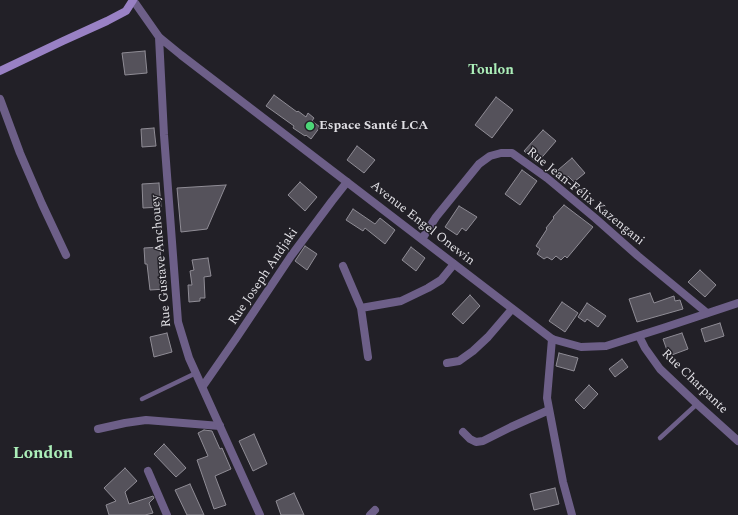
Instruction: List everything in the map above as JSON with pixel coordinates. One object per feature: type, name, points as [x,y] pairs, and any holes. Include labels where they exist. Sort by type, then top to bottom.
[{"type":"main road","points":[[0,71],[126,11],[133,0]]},
{"type":"street","name":"Avenue Engel Onewin","points":[[133,0],[159,37],[552,339],[575,346],[606,346],[738,303]]},
{"type":"street","name":"Rue Gustave Anchouey","points":[[159,37],[164,135],[178,322],[185,348],[260,515]]},
{"type":"street","points":[[0,99],[20,153],[66,255]]},
{"type":"street","name":"Rue Jean-Félix Kazengani","points":[[422,239],[436,217],[479,164],[490,156],[501,152],[512,153],[595,218],[707,313]]},
{"type":"street","name":"Rue Joseph Andjaki","points":[[203,386],[291,256],[347,182]]},
{"type":"street","points":[[361,308],[401,301],[441,280],[454,264]]},
{"type":"street","points":[[343,266],[361,308],[368,357]]},
{"type":"street","points":[[447,364],[459,361],[473,351],[488,337],[512,309]]},
{"type":"street","name":"Rue Charpante","points":[[639,336],[645,348],[660,369],[696,404],[738,441]]},
{"type":"street","points":[[552,339],[547,398],[572,515]]},
{"type":"street","points":[[463,432],[476,442],[483,441],[511,426],[549,410]]},
{"type":"street","points":[[98,429],[146,420],[220,426]]},
{"type":"street","points":[[148,471],[167,515]]},
{"type":"lane","points":[[142,399],[196,373]]},
{"type":"lane","points":[[660,438],[696,404]]},
{"type":"building","points":[[145,51],[147,73],[125,75],[122,53]]},
{"type":"building","points":[[274,95],[297,112],[298,111],[306,117],[308,113],[314,118],[312,121],[320,127],[311,139],[293,128],[294,126],[266,106]]},
{"type":"building","points":[[496,97],[513,110],[492,138],[475,125]]},
{"type":"building","points":[[154,128],[156,146],[142,147],[141,129]]},
{"type":"building","points":[[543,130],[556,141],[537,163],[524,151]]},
{"type":"building","points":[[357,146],[375,160],[364,173],[347,160]]},
{"type":"building","points":[[572,158],[585,173],[574,182],[568,176],[566,179],[558,170]]},
{"type":"building","points":[[522,170],[537,181],[520,205],[505,194]]},
{"type":"building","points":[[300,182],[317,197],[305,211],[288,195]]},
{"type":"building","points":[[159,183],[161,207],[143,208],[142,184]]},
{"type":"building","points":[[226,185],[207,229],[181,232],[177,188]]},
{"type":"building","points":[[564,205],[593,227],[567,258],[565,256],[561,260],[556,256],[552,260],[547,257],[544,259],[537,254],[540,249],[536,246],[547,229],[546,228],[554,218],[553,217]]},
{"type":"building","points":[[459,206],[477,217],[466,231],[462,228],[457,235],[445,227]]},
{"type":"building","points":[[353,209],[375,224],[380,218],[395,230],[385,244],[365,228],[363,231],[346,220]]},
{"type":"building","points":[[305,246],[317,254],[307,270],[295,261]]},
{"type":"building","points":[[160,247],[161,265],[164,265],[166,289],[150,290],[147,264],[145,264],[144,248]]},
{"type":"building","points":[[411,247],[425,258],[416,271],[402,260]]},
{"type":"building","points":[[208,258],[211,276],[204,277],[205,298],[200,298],[200,301],[189,302],[188,285],[192,285],[190,271],[194,270],[192,260]]},
{"type":"building","points":[[700,270],[716,285],[705,297],[688,282]]},
{"type":"building","points":[[650,293],[654,303],[674,296],[675,301],[680,300],[683,309],[637,322],[629,299]]},
{"type":"building","points":[[470,295],[480,306],[463,324],[452,314]]},
{"type":"building","points":[[562,302],[578,313],[565,332],[549,321]]},
{"type":"building","points":[[587,303],[606,316],[598,327],[587,319],[585,322],[578,317]]},
{"type":"building","points":[[720,323],[724,336],[705,342],[701,329]]},
{"type":"building","points":[[167,333],[172,352],[154,357],[150,337]]},
{"type":"building","points":[[682,333],[688,349],[669,356],[663,339]]},
{"type":"building","points":[[559,353],[578,358],[574,371],[556,366]]},
{"type":"building","points":[[622,359],[628,367],[615,377],[609,369]]},
{"type":"building","points":[[589,385],[598,394],[584,409],[575,400]]},
{"type":"building","points":[[204,430],[212,431],[220,449],[222,448],[231,469],[215,476],[226,505],[214,509],[197,460],[208,456],[198,433]]},
{"type":"building","points":[[254,434],[267,464],[253,471],[239,441]]},
{"type":"building","points":[[164,444],[186,468],[176,477],[154,454]]},
{"type":"building","points":[[125,468],[137,481],[125,492],[129,504],[153,496],[154,498],[149,503],[153,513],[145,515],[109,515],[106,505],[116,501],[104,488]]},
{"type":"building","points":[[190,484],[204,515],[187,515],[175,490]]},
{"type":"building","points":[[555,488],[559,504],[534,510],[530,494]]},
{"type":"building","points":[[294,493],[304,515],[281,515],[276,501]]},
{"type":"place","name":"Espace Santé LCA","points":[[310,126]]},
{"type":"district","name":"Toulon","points":[[491,71]]},
{"type":"district","name":"London","points":[[43,455]]}]
